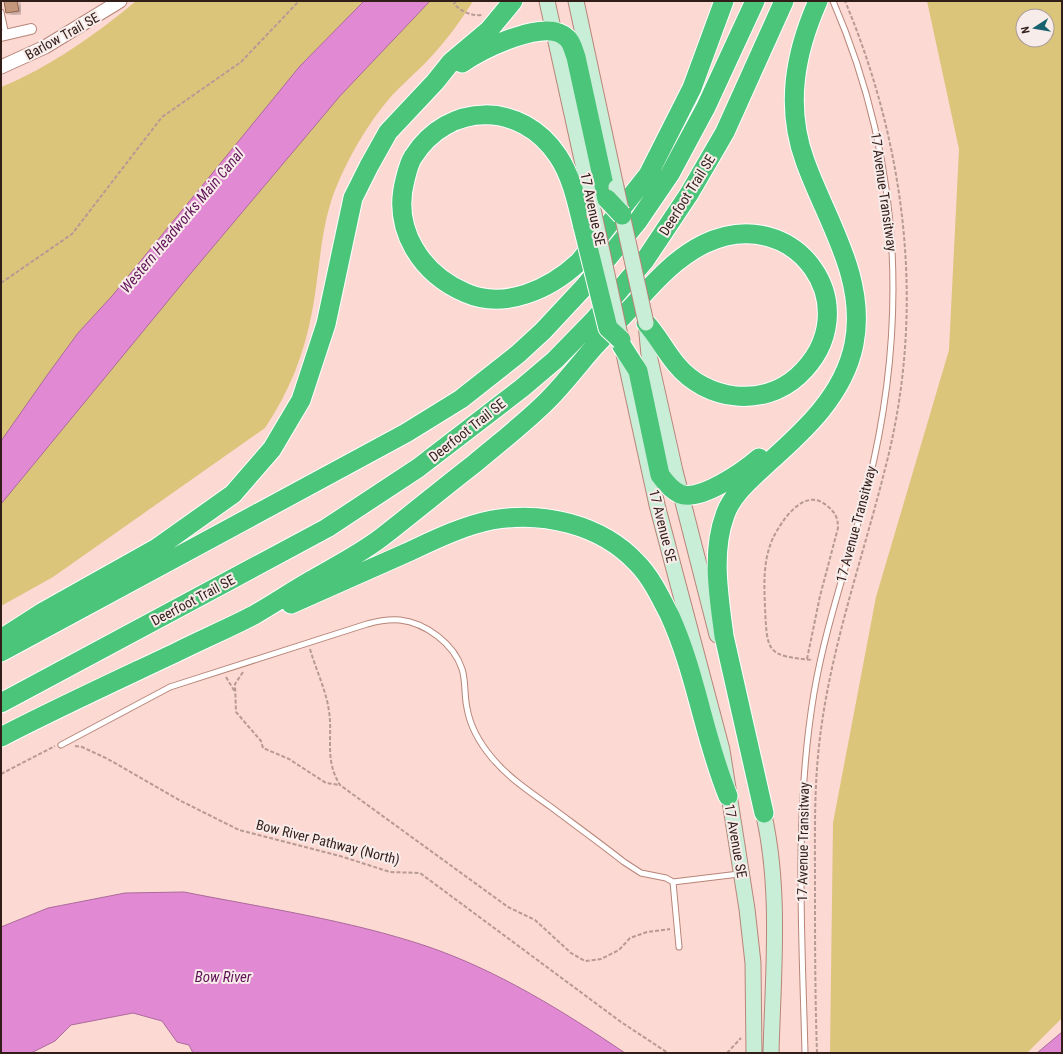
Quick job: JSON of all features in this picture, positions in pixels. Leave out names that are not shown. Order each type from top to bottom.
[{"type":"highway","points":[[1,639],[43,612],[158,548],[233,494],[272,449],[301,400],[326,324],[353,198],[388,132],[435,82],[451,62],[489,30],[513,1]]},
{"type":"highway","points":[[724,1],[692,88],[648,175],[578,262],[566,274],[547,286],[528,294],[490,299],[471,295],[453,288],[424,266],[408,238],[404,223],[402,205],[403,188],[412,158],[433,134],[462,117],[480,114],[498,115],[528,126],[541,135],[562,162],[589,220],[608,328],[622,343],[638,371],[660,475],[666,483],[681,494],[697,494],[730,479],[755,461],[828,401]]},
{"type":"highway","name":"Deerfoot Trail SE","points":[[1,652],[406,433],[461,399],[518,354],[543,331],[584,286],[638,221],[666,180],[706,108],[755,1]]},
{"type":"highway","name":"Deerfoot Trail SE","points":[[1,703],[327,528],[418,468],[522,388],[555,360],[594,320],[645,260],[689,194],[725,132],[784,1]]},
{"type":"highway","points":[[764,813],[724,636],[720,607],[718,545],[725,514],[732,501],[743,487],[805,430],[828,401],[846,372],[854,345],[856,329],[852,281],[838,236],[804,161],[796,126],[794,84],[798,57],[818,1]]},
{"type":"highway","points":[[435,82],[465,61],[510,40],[534,31],[555,31],[568,38],[576,58],[612,193],[622,215]]},
{"type":"highway","points":[[1,737],[252,616],[378,541],[520,427],[550,399],[597,344],[664,272],[690,252],[728,236],[761,235],[777,239],[798,251],[816,272],[826,299],[826,329],[814,358],[805,370],[793,381],[775,390],[759,396],[744,398],[712,391],[688,377],[677,365],[658,336],[646,323]]},
{"type":"highway","points":[[252,616],[276,611],[458,530],[492,520],[533,517],[574,524],[594,532],[614,544],[637,563],[652,584],[670,617],[687,666],[718,770],[728,796]]},
{"type":"main road","name":"17 Avenue SE","points":[[548,1],[555,31],[589,220]]},
{"type":"main road","name":"17 Avenue SE","points":[[576,1],[612,193]]},
{"type":"main road","name":"17 Avenue SE","points":[[622,215],[646,323],[649,355],[681,494],[764,813],[772,880],[774,930],[771,1053]]},
{"type":"main road","name":"17 Avenue SE","points":[[622,343],[657,504],[722,750],[728,796],[742,873],[753,963],[754,1053]]},
{"type":"street","name":"Barlow Trail SE","points":[[1,67],[45,47],[120,1]]},
{"type":"street","points":[[3,35],[31,29]]},
{"type":"lane","name":"17 Avenue Transitway","points":[[805,1053],[801,846],[802,791],[806,746],[820,660],[868,485],[880,430],[888,390],[894,308],[892,237],[886,182],[873,116],[848,40],[833,1]]},
{"type":"lane","points":[[1,12],[3,35]]},
{"type":"lane","points":[[61,745],[170,687],[308,642],[382,620],[401,620],[434,633],[455,655],[462,668],[467,709],[472,724],[482,743],[503,769],[513,779],[624,862],[641,873],[666,878],[673,882],[742,873]]},
{"type":"lane","points":[[673,882],[679,947]]},
{"type":"path","points":[[1,283],[72,234],[162,117],[240,62],[299,1]]},
{"type":"path","points":[[845,1],[855,24]]},
{"type":"path","points":[[455,2],[465,12],[474,16],[484,14]]},
{"type":"path","points":[[807,500],[816,500],[824,503],[834,511],[838,518],[838,528],[820,596],[808,659],[781,656],[773,651],[768,640],[766,627],[764,580],[769,549],[782,522],[790,511],[800,503],[807,500]]},
{"type":"path","points":[[308,642],[325,693],[329,712],[329,758],[335,776],[340,785],[508,908],[535,920],[571,953],[584,961],[601,959],[620,950],[630,938],[647,932],[677,928]]},
{"type":"path","points":[[248,661],[235,684],[236,712],[261,742],[263,748],[289,759],[326,783],[340,785]]},
{"type":"path","points":[[216,672],[229,679],[236,695]]},
{"type":"path","name":"Bow River Pathway (North)","points":[[1,774],[51,747],[61,745],[82,747],[106,758],[181,801],[239,830],[340,856],[390,872],[420,873],[621,1022],[668,1053]]},
{"type":"path","points":[[727,1053],[742,1038]]},
{"type":"shaded area","points":[[136,1],[473,1],[458,24],[441,45],[381,109],[365,131],[346,166],[335,190],[326,220],[315,297],[305,343],[288,387],[265,428],[53,577],[1,606],[1,87],[36,70],[72,49],[89,38]]},
{"type":"shaded area","points":[[927,1],[1062,1],[1062,1018],[1027,1053],[830,1053],[833,823],[876,597],[949,350],[959,149]]},
{"type":"water","name":"Western Headworks Main Canal","points":[[364,1],[430,1],[340,96],[186,279],[1,504],[1,441],[48,374],[78,333],[112,296],[300,66]]},
{"type":"water","name":"Bow River","points":[[184,892],[337,922],[426,946],[504,979],[554,1007],[625,1053],[193,1053],[189,1045],[177,1042],[162,1021],[133,1013],[71,1025],[55,1041],[31,1053],[1,1053],[1,927],[48,908],[125,893]]},
{"type":"water","points":[[1062,1032],[1062,1053],[1037,1053]]},
{"type":"building","points":[[4,1],[17,1],[19,11],[6,13]]}]
